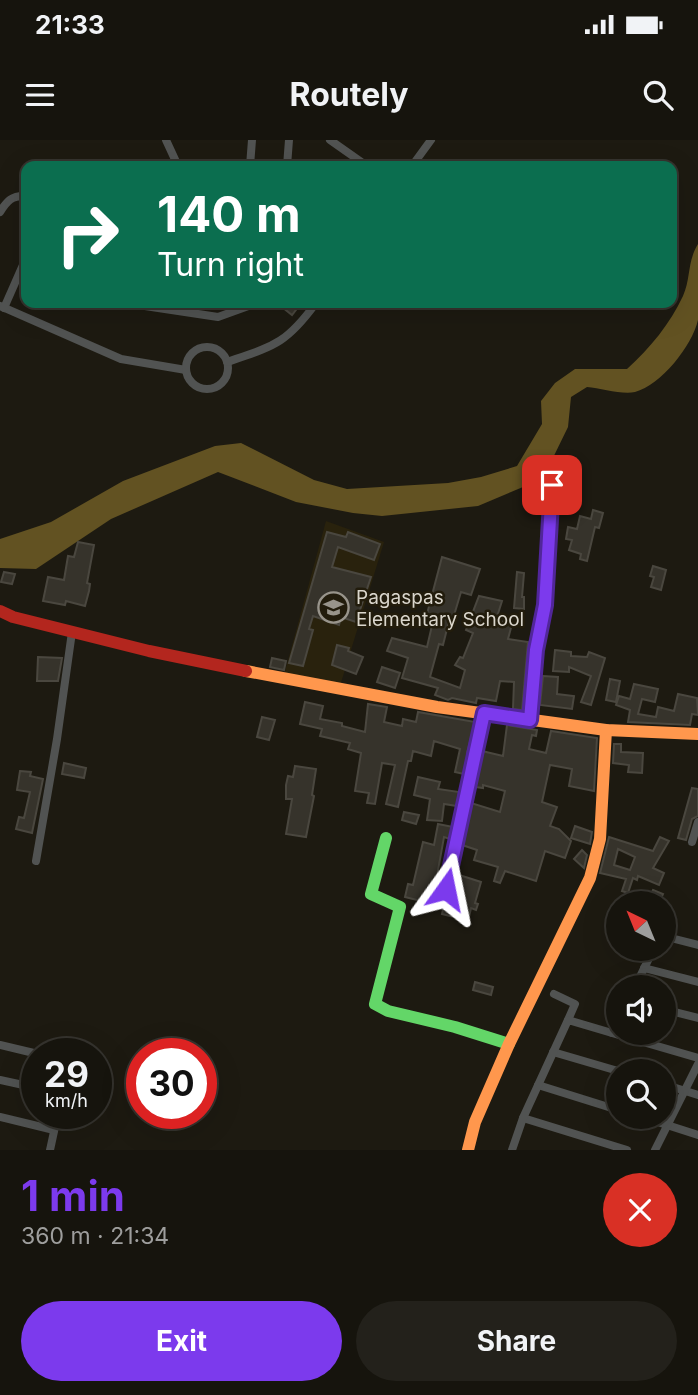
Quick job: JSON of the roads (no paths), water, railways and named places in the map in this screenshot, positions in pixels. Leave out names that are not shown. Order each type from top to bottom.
[{"type":"street","points":[[166,140],[176,161]]},
{"type":"street","points":[[250,161],[252,140]]},
{"type":"street","points":[[287,161],[289,140]]},
{"type":"street","points":[[330,140],[356,161]]},
{"type":"street","points":[[416,161],[431,140]]},
{"type":"street","points":[[0,212],[8,201],[21,195]]},
{"type":"street","points":[[21,268],[2,307],[121,359],[186,370]]},
{"type":"street","points":[[158,308],[218,317],[234,308]]},
{"type":"street","points":[[228,362],[276,345],[298,327],[312,308]]},
{"type":"street","points":[[209,347],[217,350],[228,362],[226,378],[214,388],[199,388],[186,370],[192,353],[209,347]]},
{"type":"street","points":[[530,720],[536,650],[545,605],[552,485]]},
{"type":"street","points":[[0,611],[13,617],[149,651],[309,684],[606,730],[698,734]]},
{"type":"street","points":[[36,861],[72,632]]},
{"type":"street","points":[[446,889],[484,713]]},
{"type":"street","points":[[468,1150],[475,1122],[509,1044],[590,878],[600,839],[606,730]]},
{"type":"street","points":[[692,842],[698,822]]},
{"type":"street","points":[[386,838],[371,894],[400,907],[375,1004],[388,1011],[455,1027],[509,1044]]},
{"type":"street","points":[[676,940],[698,946]]},
{"type":"street","points":[[641,975],[648,961]]},
{"type":"street","points":[[644,968],[698,982]]},
{"type":"street","points":[[512,1150],[523,1118],[575,1004],[554,994]]},
{"type":"street","points":[[676,1012],[698,1018]]},
{"type":"street","points":[[568,1020],[606,1031]]},
{"type":"street","points":[[0,1045],[21,1050]]},
{"type":"street","points":[[653,1045],[698,1058]]},
{"type":"street","points":[[553,1052],[606,1067]]},
{"type":"street","points":[[676,1108],[698,1064]]},
{"type":"street","points":[[0,1080],[21,1085]]},
{"type":"street","points":[[538,1085],[606,1106]]},
{"type":"street","points":[[676,1088],[698,1095]]},
{"type":"street","points":[[0,1116],[54,1130],[50,1150]]},
{"type":"street","points":[[523,1118],[627,1150]]},
{"type":"street","points":[[676,1128],[698,1135]]},
{"type":"street","points":[[655,1150],[665,1129]]},
{"type":"place","name":"Pagaspas Elementary School","points":[[333,608]]}]
